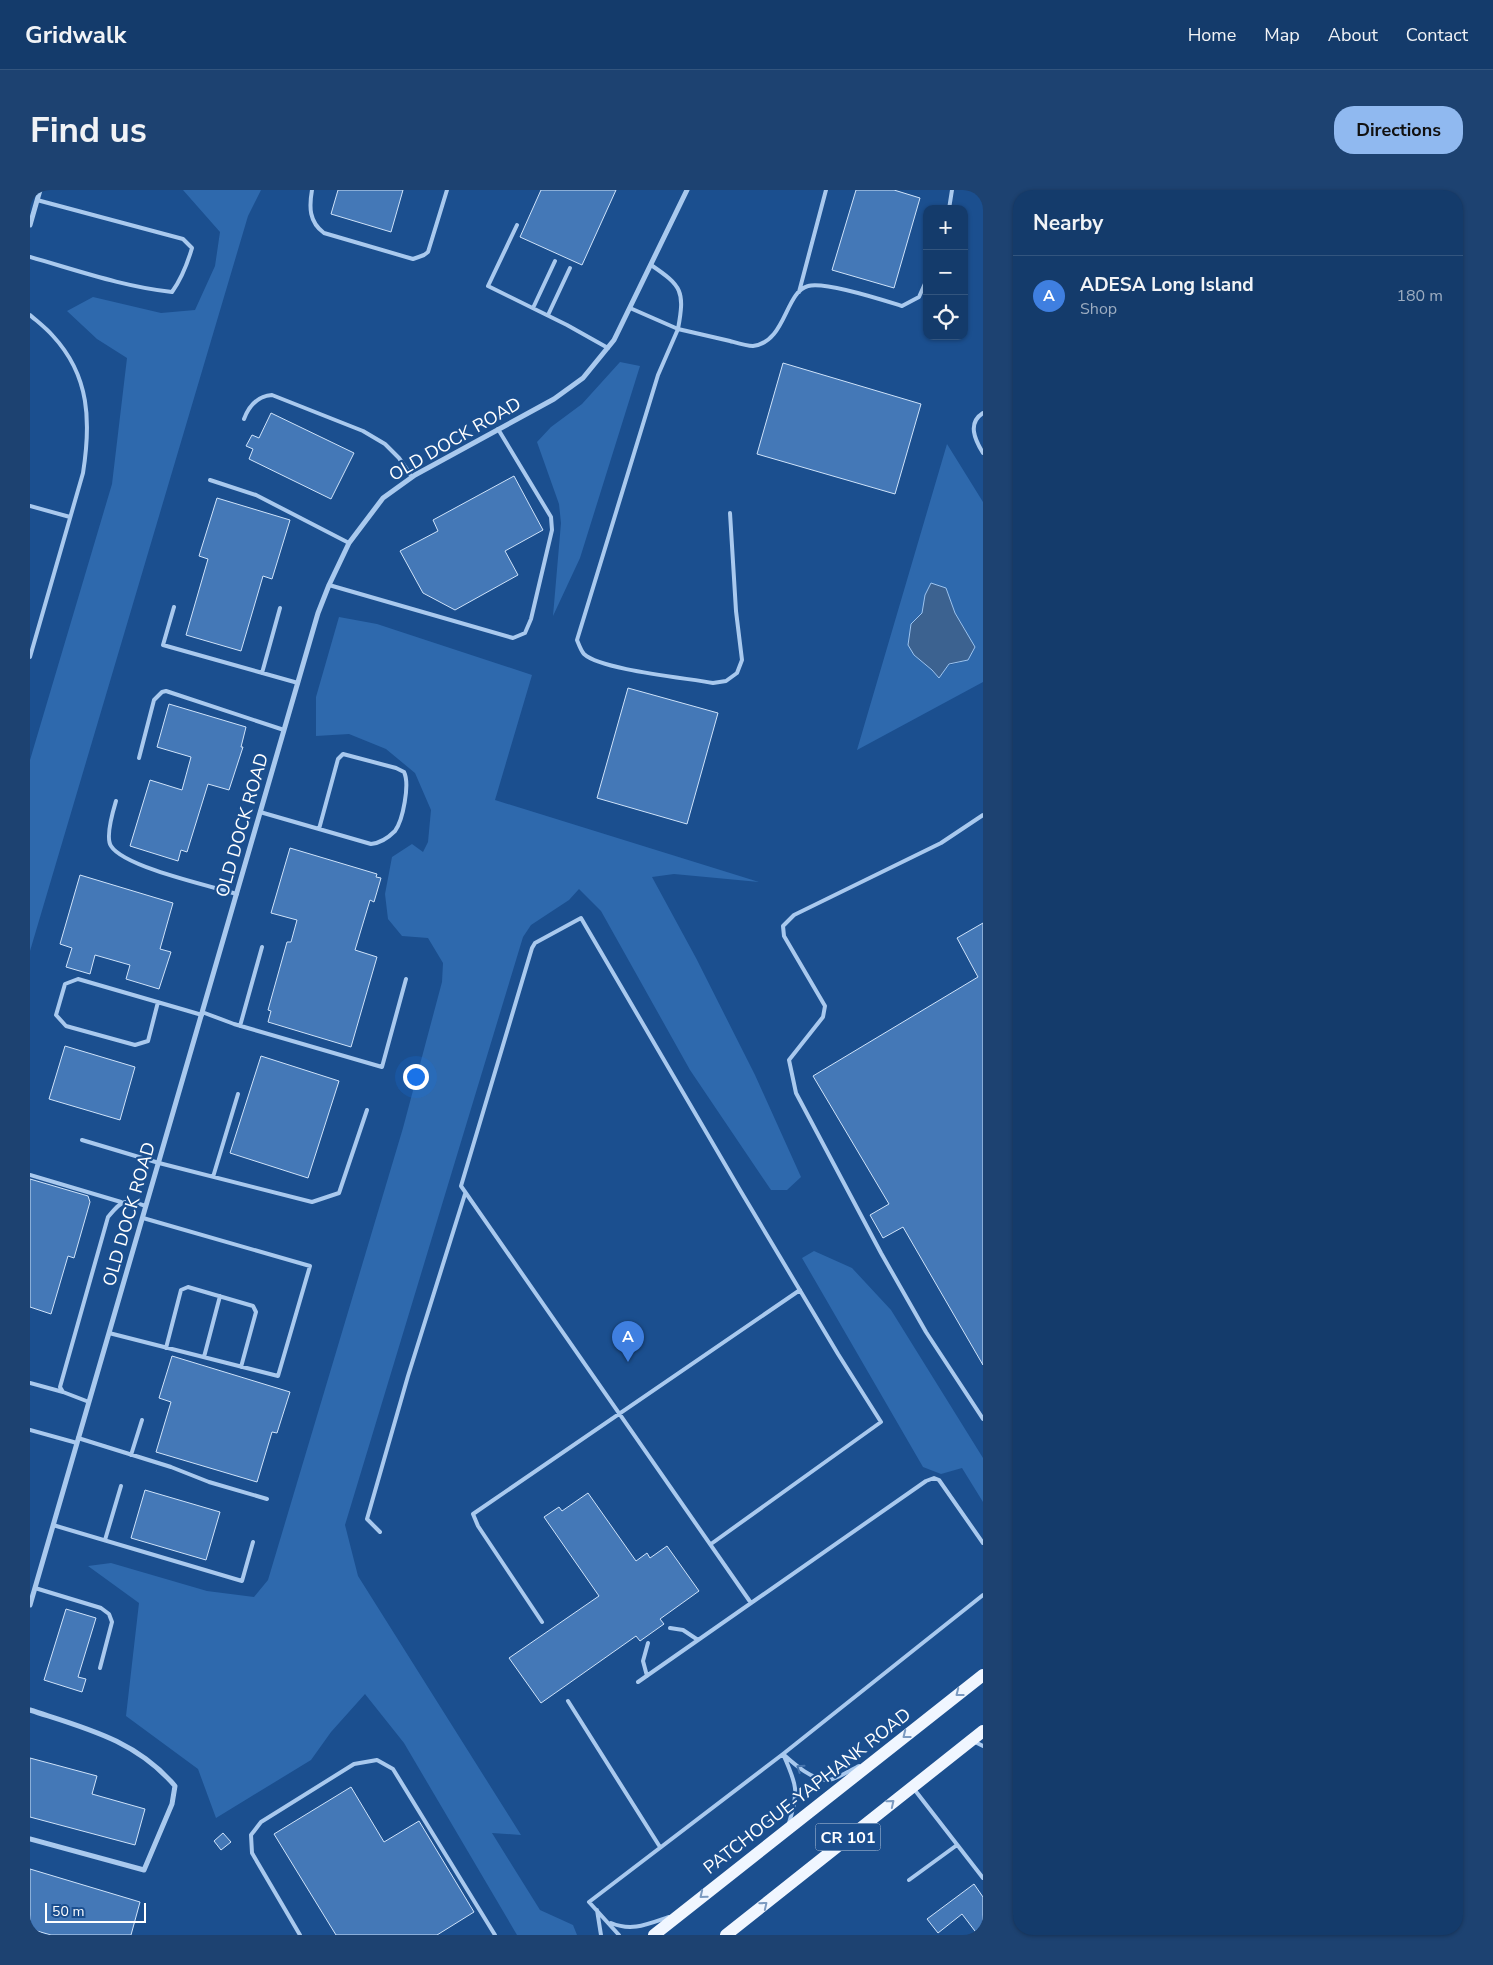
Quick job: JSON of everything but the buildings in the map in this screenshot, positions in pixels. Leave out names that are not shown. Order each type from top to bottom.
[{"type":"main road","name":"PATCHOGUE-YAPHANK ROAD","points":[[654,1935],[983,1675]]},
{"type":"main road","name":"CR 101","points":[[726,1935],[983,1731]]},
{"type":"street","points":[[30,225],[40,190]]},
{"type":"street","name":"OLD DOCK ROAD","points":[[30,1605],[318,613],[329,585],[349,543],[383,498],[412,477],[554,398],[583,378],[614,340],[687,190]]},
{"type":"street","points":[[30,1710],[101,1733],[136,1752],[164,1773],[175,1786],[172,1804],[144,1870],[30,1839]]},
{"type":"lane","points":[[312,190],[310,205],[312,219],[318,229],[324,233],[413,259],[424,256],[428,252],[447,190]]},
{"type":"lane","points":[[630,308],[678,328],[751,346],[758,344],[778,329],[799,292],[826,190]]},
{"type":"lane","points":[[950,205],[952,190]]},
{"type":"lane","points":[[30,257],[122,282],[172,292],[188,264],[192,248],[183,239],[37,200]]},
{"type":"lane","points":[[517,226],[488,286],[548,315],[608,348]]},
{"type":"lane","points":[[533,308],[556,261]]},
{"type":"lane","points":[[651,265],[675,282],[679,290],[681,297],[678,328],[658,375],[577,640],[584,654],[596,661],[628,670],[713,683],[726,681],[737,674],[742,660],[736,611],[730,513]]},
{"type":"lane","points":[[548,315],[570,268]]},
{"type":"lane","points":[[799,292],[808,286],[842,289],[902,306],[919,297],[923,288]]},
{"type":"lane","points":[[30,315],[54,336],[72,362],[85,392],[87,446],[83,473],[30,657]]},
{"type":"lane","points":[[244,420],[247,411],[256,401],[272,395],[363,431],[385,444],[400,458],[412,477]]},
{"type":"lane","points":[[983,413],[979,415],[974,426],[976,442],[983,453]]},
{"type":"lane","points":[[329,585],[513,638],[525,633],[531,619],[552,530],[551,518],[498,429]]},
{"type":"lane","points":[[210,480],[256,495],[349,543]]},
{"type":"lane","points":[[30,506],[70,517]]},
{"type":"lane","points":[[174,606],[163,645],[298,683]]},
{"type":"lane","points":[[262,673],[280,608]]},
{"type":"lane","points":[[139,758],[154,700],[162,692],[174,694],[284,730]]},
{"type":"lane","points":[[260,812],[371,844],[380,843],[396,829],[400,819],[407,784],[404,772],[396,768],[343,754],[338,759],[319,829]]},
{"type":"lane","points":[[116,801],[108,838],[111,846],[119,854],[129,861],[237,894]]},
{"type":"lane","points":[[983,815],[941,843],[794,915],[783,926],[784,936],[825,1006],[823,1017],[789,1060],[796,1093],[881,1253],[926,1332],[983,1419]]},
{"type":"lane","points":[[711,1544],[882,1422],[800,1290],[580,918],[535,943],[532,948],[461,1186],[621,1413],[751,1603]]},
{"type":"lane","points":[[240,1026],[262,947]]},
{"type":"lane","points":[[158,1002],[148,1041],[135,1045],[66,1026],[56,1015],[65,984],[78,979],[202,1013],[240,1026],[382,1067],[406,979]]},
{"type":"lane","points":[[213,1177],[238,1094]]},
{"type":"lane","points":[[82,1140],[159,1163],[312,1202],[339,1194],[367,1110]]},
{"type":"lane","points":[[30,1175],[121,1202],[128,1200],[146,1206]]},
{"type":"lane","points":[[380,1532],[367,1519],[408,1376],[465,1193]]},
{"type":"lane","points":[[63,1392],[60,1387],[108,1217],[121,1202]]},
{"type":"lane","points":[[109,1333],[278,1376],[310,1266],[142,1218]]},
{"type":"lane","points":[[166,1348],[181,1290],[188,1287],[253,1306],[256,1312],[241,1367]]},
{"type":"lane","points":[[542,1622],[478,1526],[473,1514],[800,1290]]},
{"type":"lane","points":[[204,1357],[220,1296]]},
{"type":"lane","points":[[30,1383],[63,1392],[89,1402]]},
{"type":"lane","points":[[131,1454],[142,1420]]},
{"type":"lane","points":[[30,1430],[131,1454],[209,1482],[267,1499]]},
{"type":"lane","points":[[638,1682],[926,1481],[934,1478],[939,1480],[983,1543]]},
{"type":"lane","points":[[105,1540],[121,1486]]},
{"type":"lane","points":[[53,1525],[242,1582],[253,1542]]},
{"type":"lane","points":[[35,1588],[101,1608],[109,1614],[112,1622],[100,1668]]},
{"type":"lane","points":[[619,1935],[589,1902],[783,1754],[983,1595]]},
{"type":"lane","points":[[670,1628],[683,1630],[698,1640]]},
{"type":"lane","points":[[647,1676],[643,1661],[648,1643]]},
{"type":"lane","points":[[568,1701],[660,1847]]},
{"type":"lane","points":[[971,1740],[983,1746]]},
{"type":"lane","points":[[783,1754],[811,1776],[829,1780],[877,1758]]},
{"type":"lane","points":[[783,1754],[794,1778],[796,1792],[787,1828]]},
{"type":"lane","points":[[300,1935],[252,1853],[251,1835],[261,1822],[354,1764],[377,1760],[393,1769],[495,1935]]},
{"type":"lane","points":[[912,1787],[983,1878]]},
{"type":"lane","points":[[909,1880],[957,1845]]},
{"type":"lane","points":[[597,1910],[601,1935]]},
{"type":"lane","points":[[609,1922],[628,1928],[638,1928],[682,1913]]},
{"type":"shaded area","points":[[183,190],[261,190],[248,216],[30,951],[30,760],[112,484],[127,358],[97,339],[67,311],[93,297],[161,313],[195,310],[215,266],[220,232]]},
{"type":"shaded area","points":[[620,362],[640,366],[580,558],[553,616],[561,523],[559,504],[537,442],[551,427],[582,404]]},
{"type":"shaded area","points":[[947,444],[983,502],[983,682],[857,750]],"holes":[[[946,588],[955,613],[966,631],[968,660],[932,670],[914,655],[910,634],[911,624],[922,613],[925,595]]]},
{"type":"shaded area","points":[[931,583],[946,588],[955,613],[975,647],[968,660],[949,664],[939,678],[914,655],[908,645],[911,624],[922,613],[925,595]]},
{"type":"shaded area","points":[[339,617],[377,624],[532,675],[495,800],[759,882],[674,874],[652,877],[696,958],[755,1075],[801,1177],[787,1190],[771,1190],[690,1070],[601,911],[579,889],[569,900],[531,925],[523,937],[345,1525],[358,1576],[521,1835],[492,1833],[540,1910],[573,1925],[577,1935],[517,1935],[404,1743],[365,1694],[331,1732],[311,1760],[216,1818],[198,1769],[126,1716],[139,1603],[88,1566],[111,1563],[207,1591],[254,1597],[268,1580],[403,1128],[442,982],[443,963],[428,938],[402,936],[388,919],[385,894],[392,857],[412,844],[423,852],[428,842],[431,810],[415,773],[386,749],[349,734],[316,736],[316,697]]},
{"type":"shaded area","points":[[814,1251],[852,1268],[891,1310],[983,1458],[983,1502],[962,1468],[941,1474],[923,1467],[802,1258]]},
{"type":"place","name":"ADESA Long Island","points":[[628,1362]]}]
